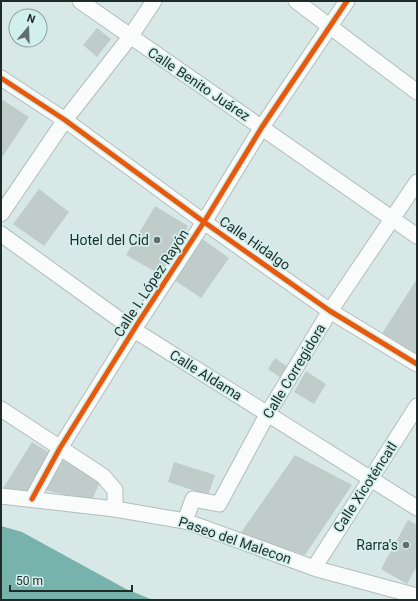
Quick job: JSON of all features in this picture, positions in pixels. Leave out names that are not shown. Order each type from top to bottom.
[{"type":"street","name":"Calle Benito Juárez","points":[[80,1],[417,236]]},
{"type":"street","points":[[1,214],[65,120],[130,37],[154,1]]},
{"type":"street","points":[[296,1],[417,92]]},
{"type":"street","name":"Calle I. López Rayón","points":[[32,499],[60,448],[204,222],[262,127],[347,1]]},
{"type":"street","name":"Calle Hidalgo","points":[[1,78],[65,120],[204,222],[330,311],[417,364]]},
{"type":"street","name":"Calle Corregidora","points":[[185,521],[193,499],[220,504],[268,413],[330,311],[417,182]]},
{"type":"street","name":"Calle Aldama","points":[[1,234],[134,330],[417,508]]},
{"type":"street","name":"Calle Xicoténcatl","points":[[314,568],[417,406]]},
{"type":"street","points":[[1,409],[103,476],[116,490],[115,509]]},
{"type":"street","name":"Paseo del Malecon","points":[[1,496],[115,509],[185,521],[314,568],[417,596]]},
{"type":"water","points":[[1,526],[22,532],[126,589],[153,600],[1,600]]},
{"type":"building","points":[[97,28],[111,39],[97,57],[83,45]]},
{"type":"building","points":[[1,99],[29,117],[1,159]]},
{"type":"building","points":[[39,189],[69,212],[44,246],[13,224]]},
{"type":"building","name":"Hotel del Cid","points":[[155,206],[188,226],[159,274],[126,255]]},
{"type":"building","points":[[201,238],[229,258],[201,298],[173,279]]},
{"type":"building","points":[[417,279],[417,358],[381,335]]},
{"type":"building","points":[[275,358],[288,367],[281,378],[268,369]]},
{"type":"building","points":[[306,371],[326,384],[314,404],[294,392]]},
{"type":"building","points":[[32,442],[53,455],[30,492],[2,490]]},
{"type":"building","points":[[295,455],[352,485],[305,555],[240,534]]},
{"type":"building","points":[[63,460],[100,482],[91,502],[46,490]]},
{"type":"building","points":[[174,462],[215,475],[208,495],[168,482]]},
{"type":"building","name":"Rarra's","points":[[408,520],[417,525],[417,566],[407,584],[381,569]]},
{"type":"cycle path","points":[[32,499],[60,448],[138,323],[204,222],[262,127],[347,1]]},
{"type":"cycle path","points":[[1,78],[65,120],[204,222],[330,311],[417,364]]},
{"type":"place","name":"Hotel del Cid","points":[[157,240]]},
{"type":"place","name":"Rarra's","points":[[406,545]]}]
